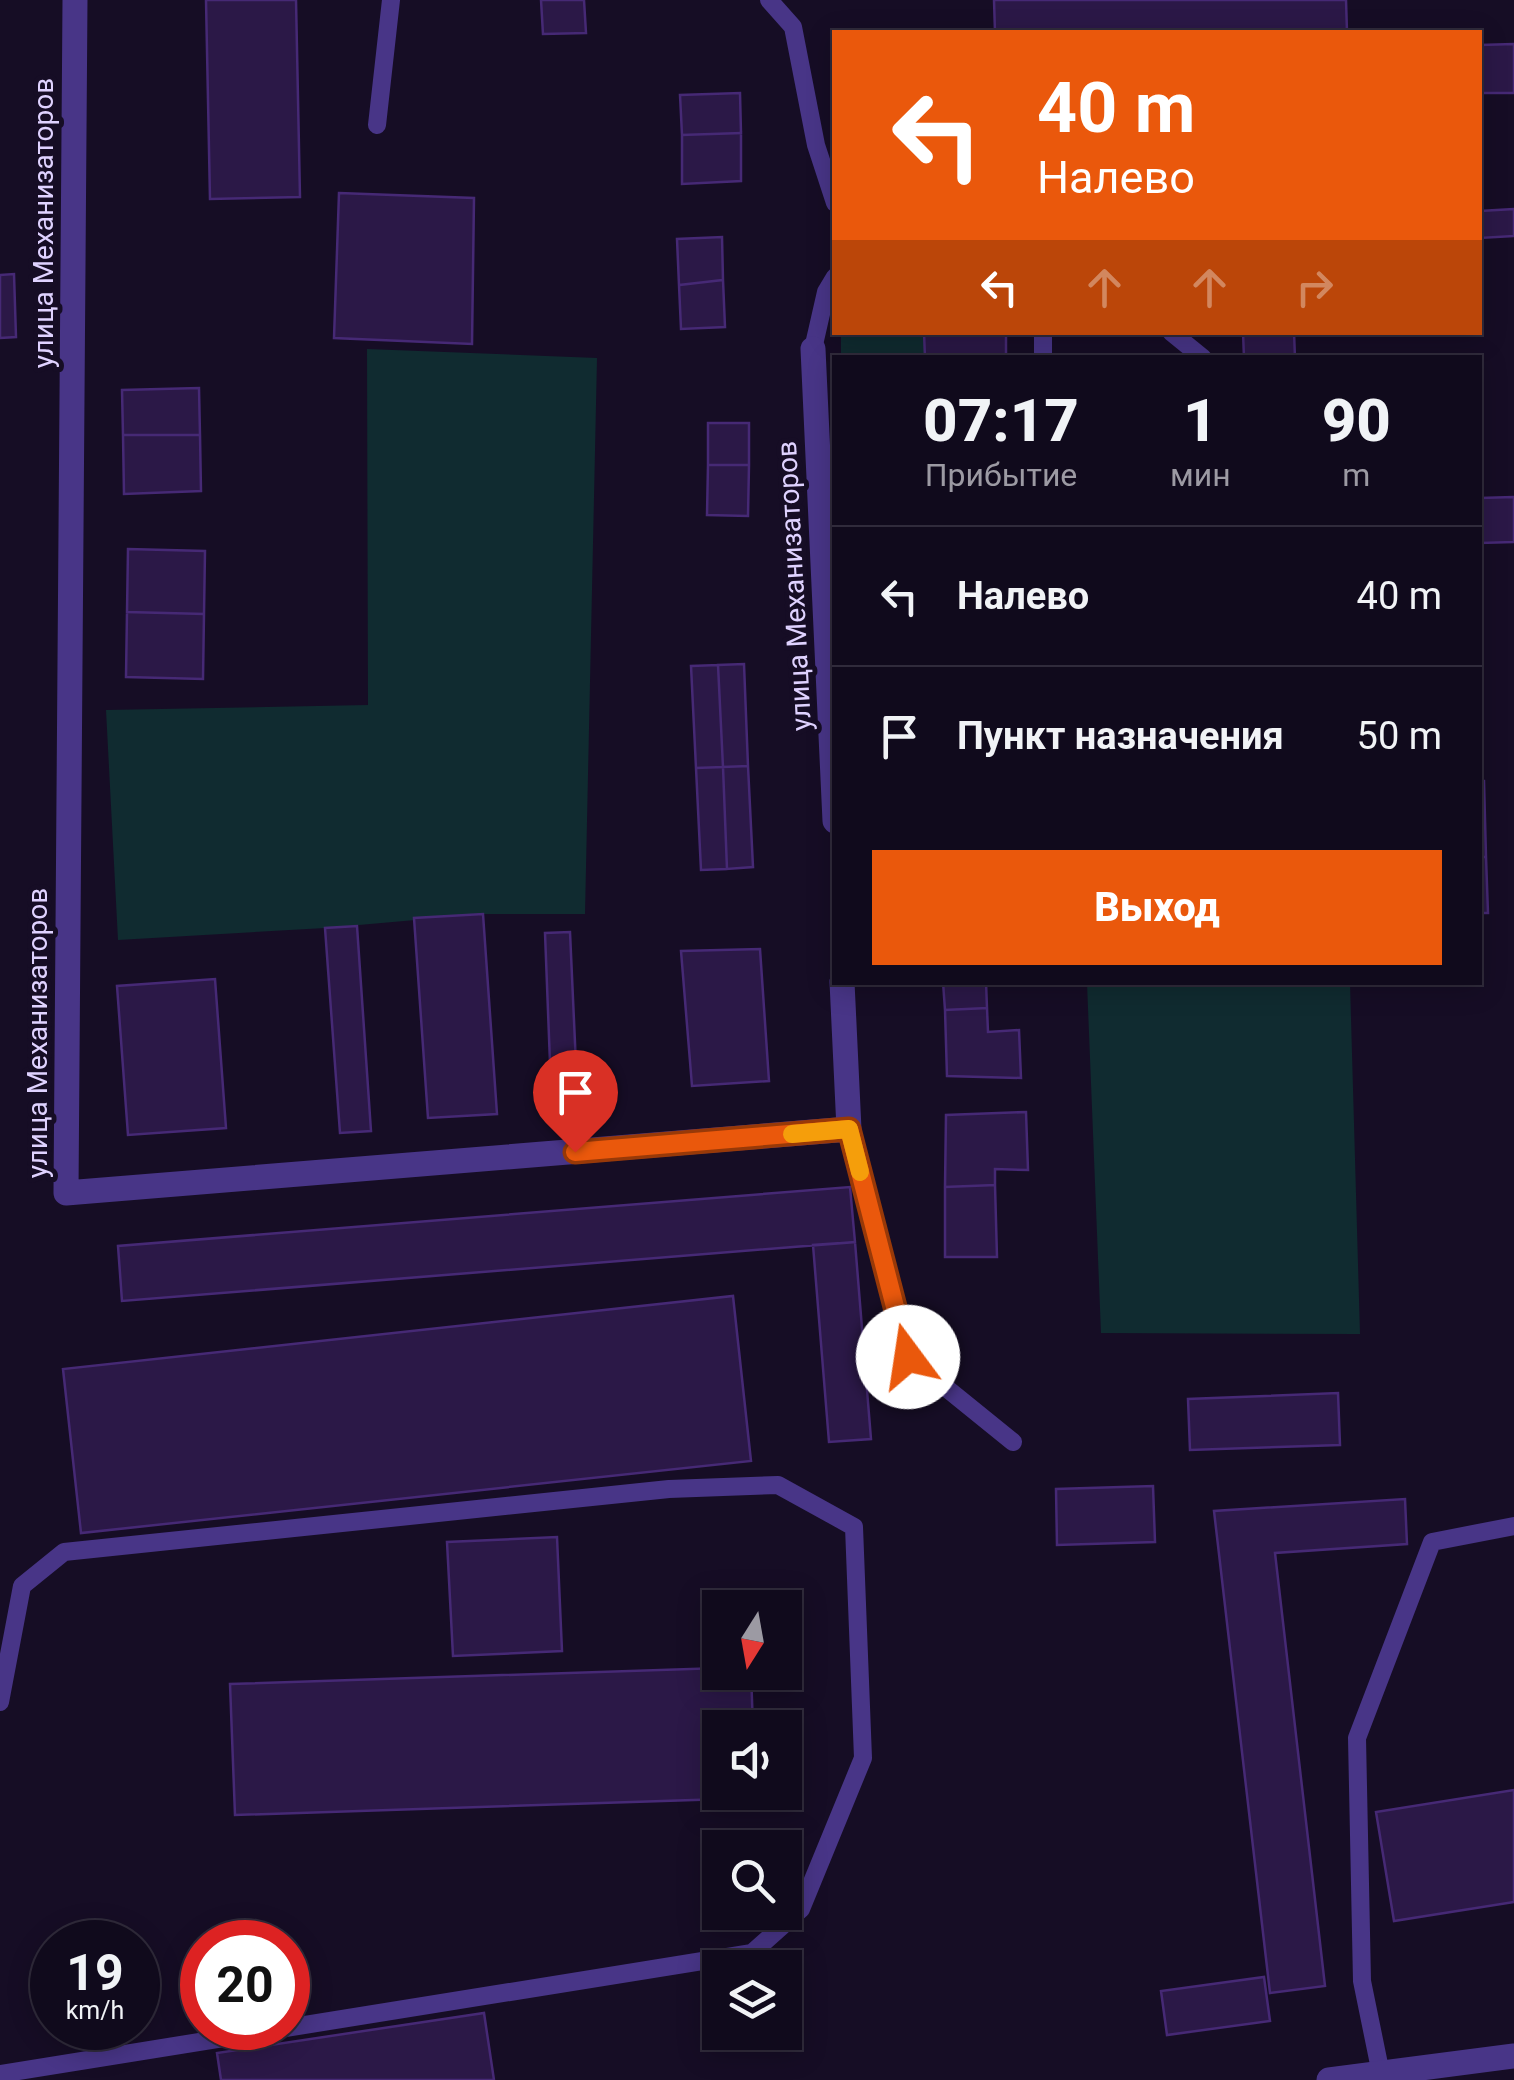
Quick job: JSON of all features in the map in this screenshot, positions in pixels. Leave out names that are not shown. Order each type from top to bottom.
[{"type":"street","name":"улица Механизаторов","points":[[75,0],[66,1194],[849,1129]]},
{"type":"street","name":"улица Механизаторов","points":[[814,349],[832,754]]},
{"type":"street","points":[[842,985],[849,1129]]},
{"type":"street","points":[[1329,2080],[1514,2056]]},
{"type":"lane","points":[[377,124],[391,0]]},
{"type":"lane","points":[[769,0],[794,27],[816,145],[832,194]]},
{"type":"lane","points":[[814,349],[826,292],[832,282]]},
{"type":"lane","points":[[1175,335],[1199,355]]},
{"type":"lane","points":[[849,1129],[908,1357],[1013,1442]]},
{"type":"lane","points":[[0,1702],[22,1586],[64,1552],[669,1489],[778,1485],[854,1528],[862,1758],[802,1910],[752,1953],[0,2074]]},
{"type":"lane","points":[[1380,2074],[1362,1980],[1356,1738],[1432,1542],[1514,1526]]},
{"type":"green space","points":[[841,335],[924,335],[925,355],[841,355]]},
{"type":"green space","points":[[367,349],[597,358],[585,914],[483,914],[118,940],[106,710],[368,705]]},
{"type":"green space","points":[[1087,985],[1350,985],[1360,1334],[1101,1333]]},
{"type":"building","points":[[206,0],[296,0],[300,197],[210,199]]},
{"type":"building","points":[[541,0],[584,0],[586,33],[543,34]]},
{"type":"building","points":[[994,0],[1346,0],[1347,30],[995,30]]},
{"type":"building","points":[[1514,44],[1514,93],[1482,93],[1482,45]]},
{"type":"building","points":[[740,93],[741,133],[682,135],[680,95]]},
{"type":"building","points":[[741,133],[741,181],[682,184],[682,135]]},
{"type":"building","points":[[339,193],[474,198],[472,344],[334,338]]},
{"type":"building","points":[[1514,209],[1514,236],[1482,238],[1482,211]]},
{"type":"building","points":[[722,237],[723,280],[679,285],[677,239]]},
{"type":"building","points":[[14,274],[16,337],[0,338],[0,275]]},
{"type":"building","points":[[723,280],[725,327],[681,329],[679,285]]},
{"type":"building","points":[[924,335],[1006,335],[1006,355],[925,355]]},
{"type":"building","points":[[1243,335],[1294,335],[1295,355],[1244,355]]},
{"type":"building","points":[[199,388],[200,435],[123,435],[122,390]]},
{"type":"building","points":[[708,423],[749,423],[749,465],[708,465]]},
{"type":"building","points":[[123,435],[200,435],[201,491],[124,494]]},
{"type":"building","points":[[708,465],[749,465],[748,516],[707,515]]},
{"type":"building","points":[[1514,497],[1514,542],[1482,543],[1482,498]]},
{"type":"building","points":[[128,549],[205,551],[204,614],[127,612]]},
{"type":"building","points":[[127,612],[204,614],[203,679],[126,677]]},
{"type":"building","points":[[744,664],[748,766],[723,767],[718,665]]},
{"type":"building","points":[[718,665],[723,767],[696,768],[691,666]]},
{"type":"building","points":[[748,766],[753,867],[727,869],[723,767]]},
{"type":"building","points":[[723,767],[727,869],[701,870],[696,768]]},
{"type":"building","points":[[1482,781],[1484,781],[1486,857],[1482,857]]},
{"type":"building","points":[[1482,857],[1486,857],[1488,913],[1482,913]]},
{"type":"building","points":[[483,914],[497,1114],[428,1118],[414,918]]},
{"type":"building","points":[[357,926],[371,1131],[340,1133],[325,928]]},
{"type":"building","points":[[570,932],[577,1087],[551,1089],[545,933]]},
{"type":"building","points":[[760,949],[769,1081],[692,1086],[681,951]]},
{"type":"building","points":[[215,979],[226,1128],[128,1135],[117,986]]},
{"type":"building","points":[[943,985],[986,985],[987,1008],[945,1010]]},
{"type":"building","points":[[987,1008],[988,1032],[1019,1030],[1021,1078],[947,1076],[945,1010]]},
{"type":"building","points":[[1026,1112],[1028,1170],[995,1169],[995,1185],[945,1187],[946,1115]]},
{"type":"building","points":[[995,1185],[997,1257],[945,1257],[945,1187]]},
{"type":"building","points":[[850,1187],[855,1242],[122,1301],[118,1246]]},
{"type":"building","points":[[855,1242],[871,1439],[829,1442],[813,1245]]},
{"type":"building","points":[[733,1296],[751,1461],[81,1533],[63,1369]]},
{"type":"building","points":[[1338,1393],[1340,1445],[1190,1450],[1188,1399]]},
{"type":"building","points":[[1153,1486],[1155,1542],[1057,1545],[1056,1489]]},
{"type":"building","points":[[1405,1499],[1407,1544],[1275,1553],[1325,1986],[1270,1993],[1214,1511]]},
{"type":"building","points":[[557,1537],[562,1651],[453,1656],[447,1542]]},
{"type":"building","points":[[702,1669],[702,1690],[752,1690],[752,1710],[702,1710],[702,1800],[235,1815],[230,1684]]},
{"type":"building","points":[[1514,1790],[1514,1902],[1394,1921],[1376,1812]]},
{"type":"building","points":[[1264,1977],[1270,2021],[1167,2035],[1161,1991]]},
{"type":"building","points":[[484,2013],[494,2080],[221,2080],[217,2053],[310,2050],[310,2039]]},
{"type":"slow traffic","points":[[792,1134],[849,1129],[860,1172]]},
{"type":"route","points":[[575,1152],[849,1129],[908,1357]]}]
